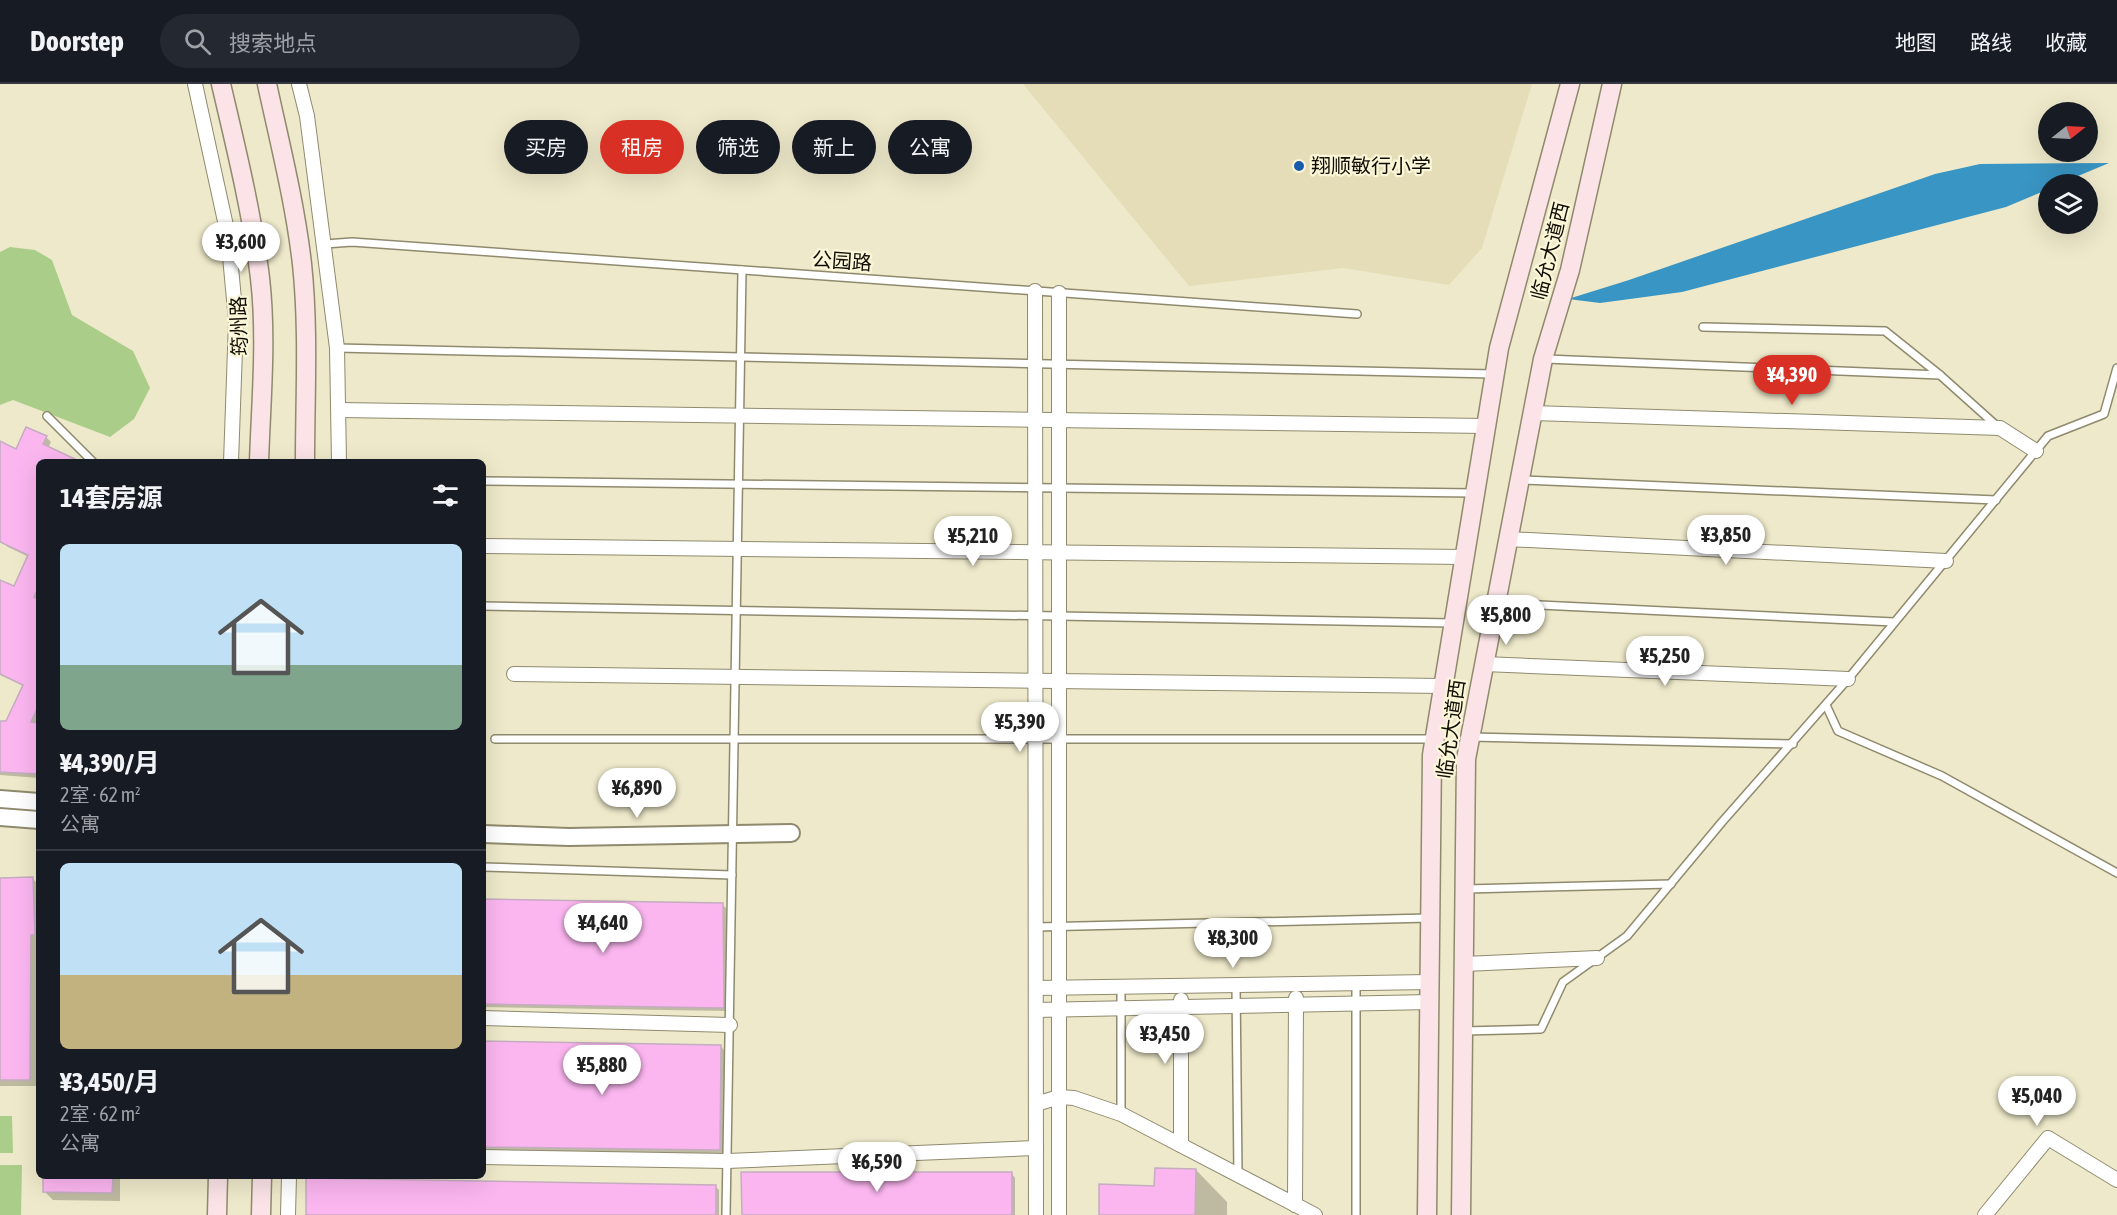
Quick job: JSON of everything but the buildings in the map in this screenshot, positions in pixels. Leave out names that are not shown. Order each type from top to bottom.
[{"type":"main road","name":"筠州路","points":[[221,84],[249,212],[260,279],[263,346],[259,459]]},
{"type":"main road","points":[[267,84],[291,192],[302,266],[306,340],[305,459]]},
{"type":"main road","name":"临允大道西","points":[[1427,1215],[1432,754],[1494,374],[1503,331],[1570,84]]},
{"type":"main road","name":"临允大道西","points":[[1461,1215],[1466,759],[1543,359],[1570,270],[1612,84]]},
{"type":"main road","points":[[217,1215],[218,1179]]},
{"type":"main road","points":[[261,1215],[262,1179]]},
{"type":"street","points":[[195,84],[228,235],[236,321],[231,459]]},
{"type":"street","points":[[299,84],[307,116],[338,348],[339,459]]},
{"type":"street","points":[[1035,291],[1036,1215]]},
{"type":"street","points":[[1059,293],[1059,1215]]},
{"type":"street","points":[[339,410],[1486,426]]},
{"type":"street","points":[[1533,414],[2000,428],[2036,451]]},
{"type":"street","points":[[1508,539],[1946,561]]},
{"type":"street","points":[[486,546],[1464,557]]},
{"type":"street","points":[[1484,664],[1848,679]]},
{"type":"street","points":[[514,674],[1443,686]]},
{"type":"street","points":[[0,799],[36,802]]},
{"type":"street","points":[[0,817],[36,820]]},
{"type":"street","points":[[486,834],[569,837],[791,833]]},
{"type":"street","points":[[1464,964],[1597,958]]},
{"type":"street","points":[[1036,988],[1430,982]]},
{"type":"street","points":[[1295,1205],[1296,984]]},
{"type":"street","points":[[1181,986],[1181,1145]]},
{"type":"street","points":[[1036,1010],[1430,1002]]},
{"type":"street","points":[[486,1018],[730,1025]]},
{"type":"street","points":[[1036,1104],[1059,1097],[1074,1098],[1121,1114],[1315,1215]]},
{"type":"street","points":[[1985,1215],[2048,1138],[2117,1180]]},
{"type":"street","points":[[486,1157],[728,1161],[1036,1148]]},
{"type":"street","points":[[288,1215],[289,1179]]},
{"type":"lane","name":"公园路","points":[[325,244],[352,243],[1357,314]]},
{"type":"lane","points":[[726,1215],[742,270]]},
{"type":"lane","points":[[1703,327],[1885,331],[1940,375],[2000,428]]},
{"type":"lane","points":[[338,348],[1494,374]]},
{"type":"lane","points":[[1543,359],[1940,375]]},
{"type":"lane","points":[[1463,1031],[1541,1029],[1563,982],[1627,936],[1848,679],[2048,436],[2104,414],[2117,368]]},
{"type":"lane","points":[[47,416],[90,459]]},
{"type":"lane","points":[[1520,480],[1996,500]]},
{"type":"lane","points":[[486,481],[1475,493]]},
{"type":"lane","points":[[1496,603],[1894,622]]},
{"type":"lane","points":[[486,606],[1454,622]]},
{"type":"lane","points":[[1826,705],[1838,731],[1942,776],[2117,873]]},
{"type":"lane","points":[[1470,737],[1792,744]]},
{"type":"lane","points":[[495,740],[1434,739]]},
{"type":"lane","points":[[486,867],[732,875]]},
{"type":"lane","points":[[1465,889],[1671,884]]},
{"type":"lane","points":[[1036,927],[1431,918]]},
{"type":"lane","points":[[1356,983],[1356,1215]]},
{"type":"lane","points":[[1236,985],[1238,1175]]},
{"type":"lane","points":[[1121,987],[1121,1114]]},
{"type":"shaded area","name":"翔顺敏行小学","points":[[1023,84],[1532,84],[1482,248],[1449,285],[1343,268],[1189,286]]},
{"type":"green space","points":[[10,247],[35,250],[52,260],[72,315],[133,351],[150,388],[134,419],[110,437],[13,400],[0,405],[0,252]]},
{"type":"green space","points":[[0,1116],[12,1116],[13,1153],[0,1153]]},
{"type":"green space","points":[[0,1165],[22,1165],[21,1215],[0,1215]]},
{"type":"water","points":[[2109,163],[2083,174],[2038,174],[2038,194],[2006,207],[1682,292],[1600,303],[1568,299],[1935,174],[1980,164]]},
{"type":"place","name":"翔顺敏行小学","points":[[1299,166]]}]
